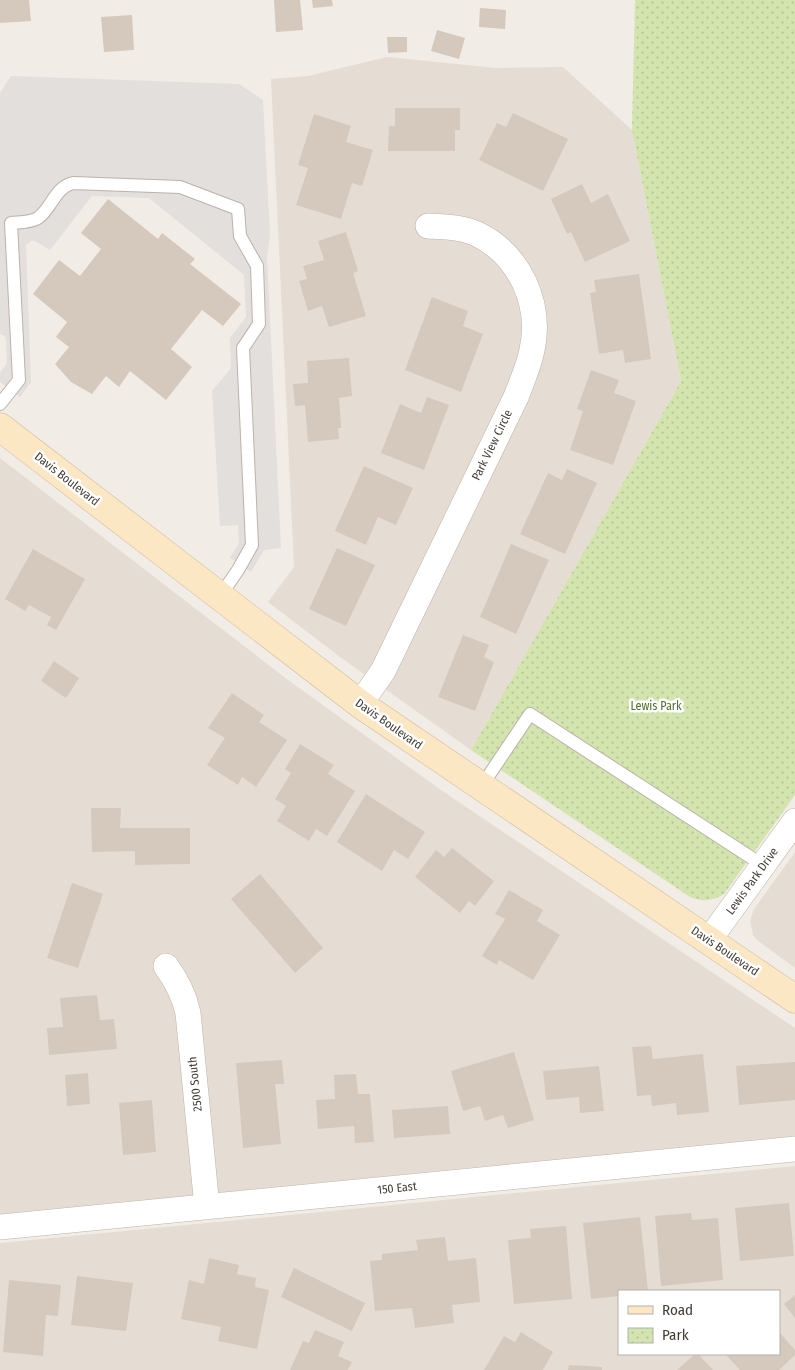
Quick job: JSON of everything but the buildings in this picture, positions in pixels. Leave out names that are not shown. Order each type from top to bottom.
[{"type":"street","name":"Park View Circle","points":[[360,704],[383,672],[516,397],[528,368],[533,348],[535,328],[533,307],[527,287],[518,269],[506,255],[477,234],[460,228],[428,226]]},
{"type":"street","name":"Davis Boulevard","points":[[0,427],[360,704],[795,998]]},
{"type":"street","name":"Lewis Park Drive","points":[[709,940],[795,821]]},
{"type":"street","name":"2500 South","points":[[166,966],[177,981],[188,1013],[207,1207]]},
{"type":"street","name":"150 East","points":[[0,1227],[795,1149]]},
{"type":"lane","points":[[0,404],[19,380],[11,223],[28,222],[37,218],[62,188],[73,183],[180,187],[238,209],[240,236],[257,266],[260,324],[243,348],[252,545],[220,596]]},
{"type":"lane","points":[[481,787],[530,714],[764,866]]},
{"type":"shaded area","points":[[387,57],[496,68],[563,67],[632,130],[681,381],[471,750],[340,657],[268,602],[294,567],[271,79],[308,76]]},
{"type":"shaded area","points":[[11,76],[239,84],[263,100],[270,235],[267,256],[281,548],[264,550],[251,572],[230,558],[239,543],[238,525],[220,526],[212,391],[231,368],[230,338],[246,317],[244,275],[149,198],[92,196],[50,250],[35,241],[31,241],[26,245],[31,382],[20,397],[0,382],[0,373],[7,363],[6,339],[5,336],[0,334],[0,93]]},
{"type":"shaded area","points":[[0,458],[288,680],[441,790],[795,1028],[795,1136],[0,1214]]},
{"type":"shaded area","points":[[795,852],[795,968],[757,940],[753,935],[750,921],[754,909]]},
{"type":"shaded area","points":[[795,1166],[795,1370],[0,1370],[0,1243]]},
{"type":"green space","name":"Lewis Park","points":[[635,0],[795,0],[795,795],[724,894],[707,900],[690,897],[471,750],[681,381],[632,130]]}]
